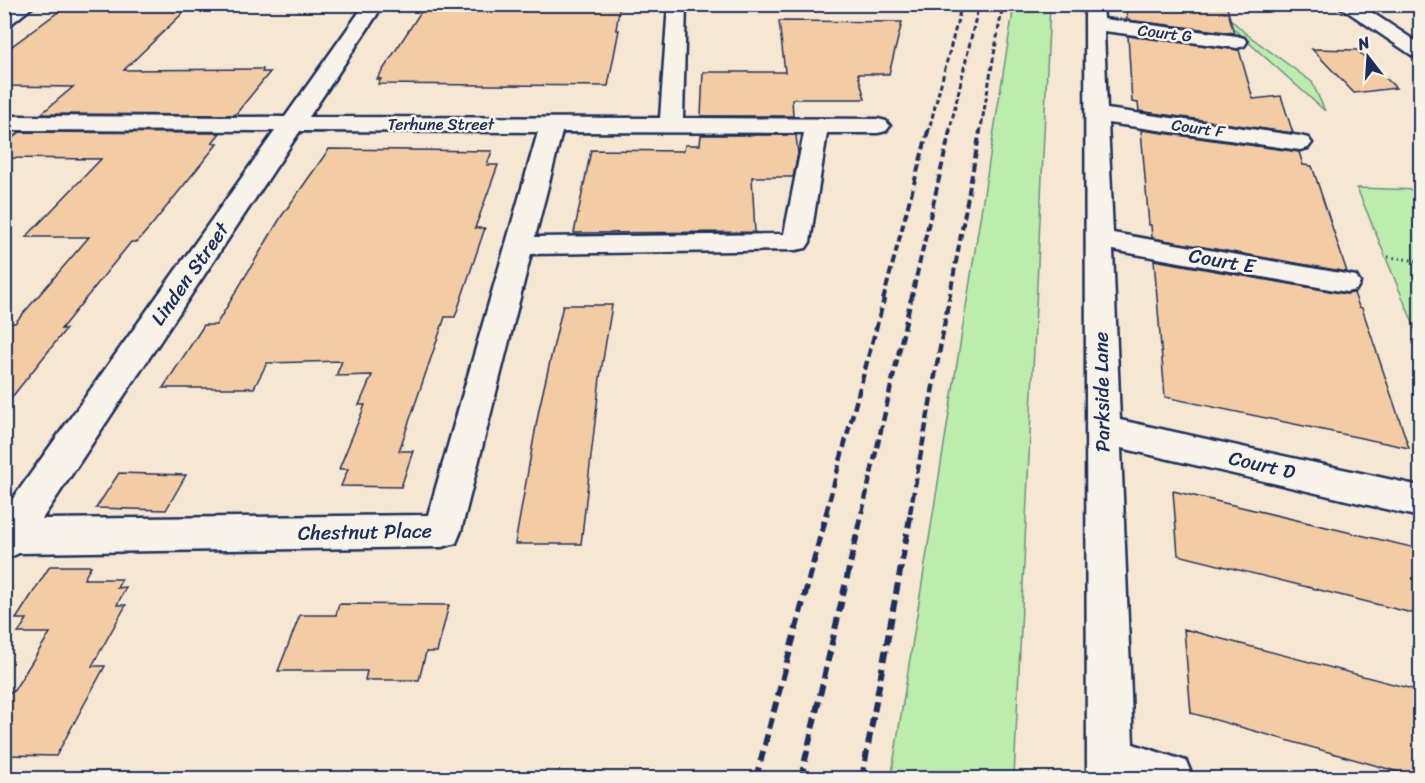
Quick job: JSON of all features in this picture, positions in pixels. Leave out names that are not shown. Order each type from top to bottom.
[{"type":"street","points":[[4,20],[27,4]]},
{"type":"street","name":"Linden Street","points":[[7,539],[375,4]]},
{"type":"street","points":[[670,125],[677,4]]},
{"type":"street","points":[[1345,4],[1420,52]]},
{"type":"street","name":"Court G","points":[[1094,14],[1237,42]]},
{"type":"street","name":"Parkside Lane","points":[[1094,14],[1111,770]]},
{"type":"street","name":"Court F","points":[[1096,114],[1300,143]]},
{"type":"street","name":"Terhune Street","points":[[4,123],[878,126]]},
{"type":"street","name":"Chestnut Place","points":[[7,539],[442,531],[552,124]]},
{"type":"street","points":[[519,246],[796,242],[817,126]]},
{"type":"street","name":"Court E","points":[[1099,239],[1346,283]]},
{"type":"street","name":"Court D","points":[[1103,430],[1420,501]]},
{"type":"street","points":[[1111,770],[1169,778]]},
{"type":"path","points":[[1388,257],[1419,262]]},
{"type":"green space","points":[[1014,5],[1050,5],[1014,778],[891,778]]},
{"type":"green space","points":[[1207,5],[1216,5],[1245,33],[1312,82],[1325,111]]},
{"type":"green space","points":[[1357,188],[1420,190],[1420,340]]},
{"type":"building","points":[[569,4],[620,4],[616,30],[619,30],[608,86],[378,84],[381,79],[377,79],[422,10],[567,9]]},
{"type":"building","points":[[1126,4],[1226,4],[1234,33],[1127,20]]},
{"type":"building","points":[[190,6],[124,70],[263,69],[262,72],[270,72],[235,115],[41,114],[73,87],[4,86],[4,52],[65,7]]},
{"type":"building","points":[[779,21],[902,22],[889,74],[858,74],[865,99],[792,99],[793,116],[701,116],[703,72],[785,72]]},
{"type":"building","points":[[1128,36],[1239,50],[1253,99],[1281,96],[1293,133],[1139,111],[1138,103],[1132,102]]},
{"type":"building","points":[[1312,49],[1357,50],[1396,88],[1354,93]]},
{"type":"building","points":[[1141,130],[1299,152],[1303,165],[1312,166],[1347,272],[1152,238]]},
{"type":"building","points":[[20,132],[220,133],[212,143],[218,143],[137,242],[131,242],[61,329],[66,329],[4,407],[4,323],[15,323],[89,237],[26,237],[101,159],[4,158],[4,145]]},
{"type":"building","points":[[701,135],[796,135],[798,154],[793,177],[752,177],[755,232],[574,233],[591,150],[684,151],[685,145],[700,145]]},
{"type":"building","points":[[329,149],[492,151],[487,165],[498,165],[475,228],[485,228],[455,317],[445,317],[399,451],[413,451],[401,487],[341,486],[348,469],[339,469],[365,405],[359,405],[372,375],[336,376],[342,361],[267,363],[254,388],[163,388],[204,325],[216,325],[281,217]]},
{"type":"building","points":[[1154,260],[1346,294],[1354,293],[1359,307],[1362,308],[1409,448],[1165,397]]},
{"type":"building","points":[[563,305],[612,305],[600,378],[581,544],[515,544],[539,409]]},
{"type":"building","points":[[119,473],[186,475],[166,510],[96,508]]},
{"type":"building","points":[[1173,491],[1420,549],[1420,615],[1178,555]]},
{"type":"building","points":[[50,566],[91,566],[84,579],[122,579],[117,588],[126,587],[117,605],[126,605],[92,666],[105,666],[56,756],[4,755],[4,692],[13,692],[50,633],[18,633],[27,619],[16,619]]},
{"type":"building","points":[[339,604],[449,605],[437,652],[426,652],[419,680],[365,680],[367,671],[278,671],[300,615],[336,615]]},
{"type":"building","points":[[1184,629],[1420,691],[1420,778],[1191,713]]},
{"type":"railway","points":[[928,133],[962,4]]},
{"type":"railway","points":[[949,133],[979,4]]},
{"type":"railway","points":[[980,133],[1003,4]]},
{"type":"railway","points":[[883,300],[928,131]]},
{"type":"railway","points":[[911,300],[950,131]]},
{"type":"railway","points":[[949,300],[980,131]]},
{"type":"railway","points":[[826,513],[884,299]]},
{"type":"railway","points":[[862,513],[911,299]]},
{"type":"railway","points":[[910,513],[949,299]]},
{"type":"railway","points":[[756,778],[827,512]]},
{"type":"railway","points":[[801,778],[862,512]]},
{"type":"railway","points":[[862,778],[911,512]]}]
